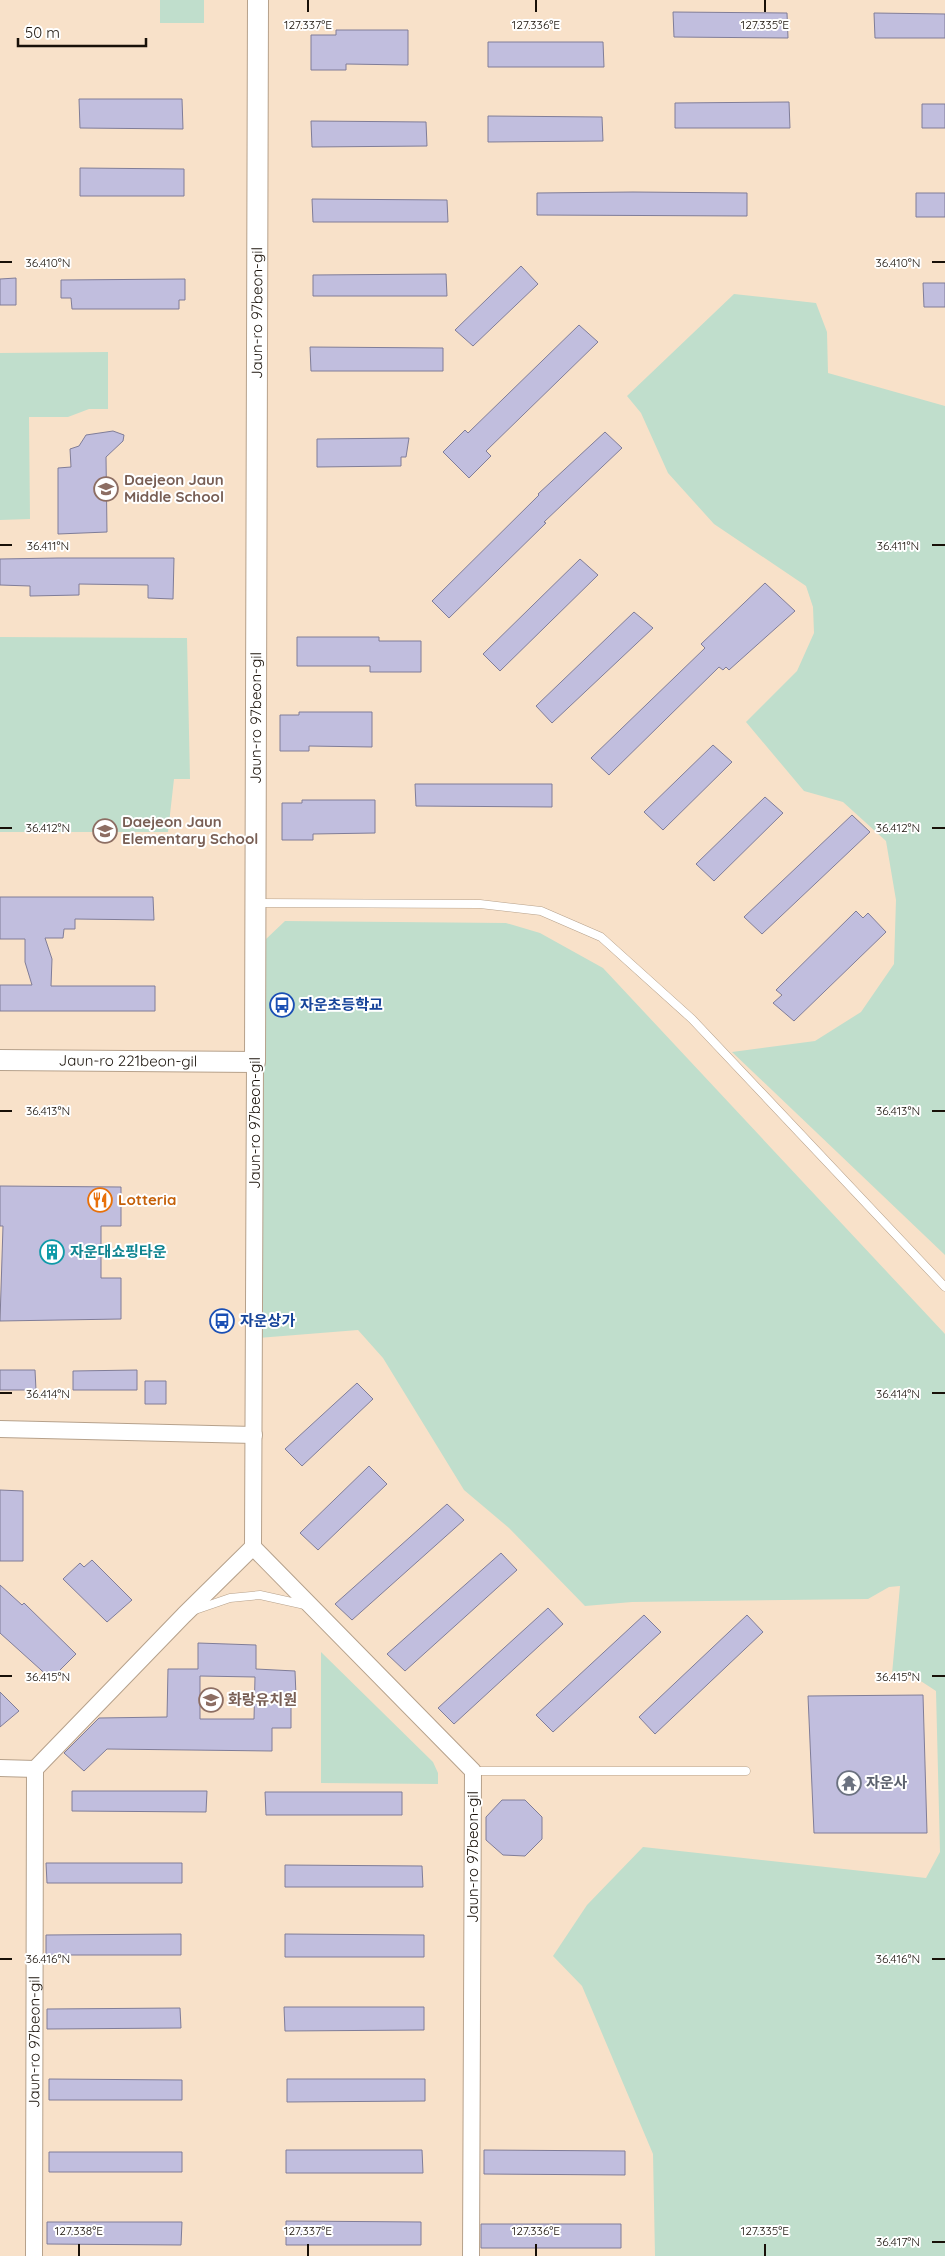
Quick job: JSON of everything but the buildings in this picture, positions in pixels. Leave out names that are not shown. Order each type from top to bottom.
[{"type":"street","name":"Jaun-ro 97beon-gil","points":[[258,0],[253,1547],[473,1772],[471,2256]]},
{"type":"street","name":"Jaun-ro 221beon-gil","points":[[0,1060],[255,1062]]},
{"type":"street","points":[[0,1429],[254,1435]]},
{"type":"street","points":[[0,1768],[35,1769],[184,1614],[253,1547]]},
{"type":"street","name":"Jaun-ro 97beon-gil","points":[[34,2256],[35,1769]]},
{"type":"lane","points":[[255,902],[480,904],[541,911],[601,937],[692,1019],[945,1286]]},
{"type":"lane","points":[[184,1614],[230,1598],[260,1595],[311,1606]]},
{"type":"lane","points":[[473,1772],[746,1771]]},
{"type":"green space","points":[[160,0],[204,0],[204,23],[160,23]]},
{"type":"green space","points":[[734,294],[816,303],[827,332],[828,373],[945,406],[945,1255],[732,1052],[815,1041],[861,1012],[894,964],[896,900],[886,841],[843,802],[804,791],[746,722],[797,671],[814,633],[813,607],[806,586],[714,524],[668,473],[641,413],[627,396]]},
{"type":"green space","points":[[108,352],[108,409],[89,409],[68,417],[29,417],[30,519],[0,520],[0,353]]},
{"type":"green space","points":[[0,637],[187,638],[190,779],[174,779],[168,832],[0,832]]},
{"type":"green space","points":[[285,921],[506,923],[540,933],[603,968],[945,1334],[945,2256],[655,2256],[653,2154],[582,1986],[553,1956],[587,1905],[643,1847],[926,1878],[940,1852],[936,1691],[910,1674],[892,1674],[900,1586],[889,1587],[868,1599],[632,1602],[585,1606],[509,1528],[464,1490],[383,1358],[358,1330],[258,1338],[265,940]]},
{"type":"green space","points":[[321,1652],[433,1762],[438,1773],[438,1784],[321,1783]]},
{"type":"place","name":"Daejeon Jaun Middle School","points":[[106,489]]},
{"type":"place","name":"Daejeon Jaun Elementary School","points":[[105,831]]},
{"type":"place","name":"자운초등학교","points":[[282,1005]]},
{"type":"place","name":"Lotteria","points":[[100,1200]]},
{"type":"place","name":"자운대쇼핑타운","points":[[52,1252]]},
{"type":"place","name":"자운상가","points":[[222,1321]]},
{"type":"place","name":"화랑유치원","points":[[211,1700]]},
{"type":"place","name":"자운사","points":[[849,1783]]}]
